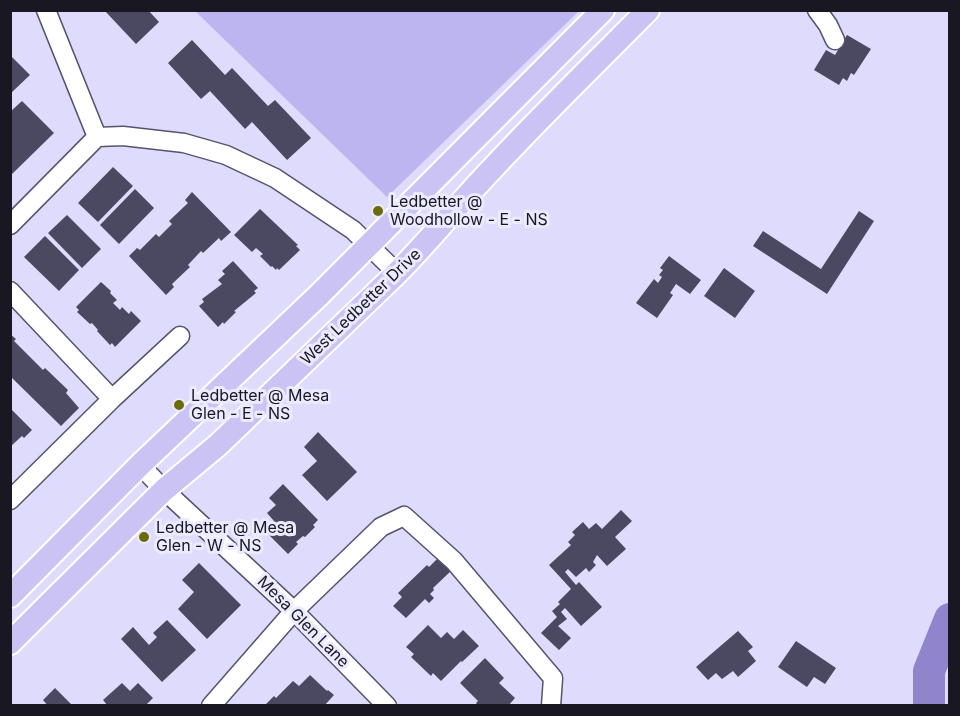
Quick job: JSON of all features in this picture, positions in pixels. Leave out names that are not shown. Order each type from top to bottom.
[{"type":"main road","points":[[10,596],[140,465],[319,295],[603,10]]},
{"type":"main road","name":"West Ledbetter Drive","points":[[10,643],[164,490],[218,445],[397,273],[512,147],[648,10]]},
{"type":"street","points":[[46,10],[97,137]]},
{"type":"street","points":[[817,10],[835,40]]},
{"type":"street","points":[[10,225],[97,137],[123,136],[184,143],[226,155],[275,178],[353,230],[397,273]]},
{"type":"street","points":[[10,291],[112,399]]},
{"type":"street","points":[[10,500],[112,399],[180,336]]},
{"type":"street","name":"Mesa Glen Lane","points":[[140,465],[294,611],[376,702]]},
{"type":"street","points":[[211,705],[294,611],[381,527],[404,516],[454,561],[553,678],[551,705]]},
{"type":"shaded area","points":[[195,11],[579,11],[387,197]]},
{"type":"building","points":[[104,10],[148,10],[159,22],[136,44]]},
{"type":"building","points":[[847,35],[871,49],[854,75],[851,73],[847,81],[843,78],[839,85],[814,70],[826,50],[835,55]]},
{"type":"building","points":[[192,40],[225,75],[232,68],[268,106],[275,100],[311,138],[287,160],[252,122],[245,129],[210,91],[201,99],[168,63]]},
{"type":"building","points":[[10,55],[30,75],[10,94]]},
{"type":"building","points":[[22,101],[54,133],[10,176],[10,112]]},
{"type":"building","points":[[113,167],[133,186],[98,222],[78,203]]},
{"type":"building","points":[[135,189],[154,208],[119,244],[100,225]]},
{"type":"building","points":[[192,192],[231,232],[221,241],[219,238],[203,253],[201,251],[188,265],[190,267],[172,284],[174,287],[166,295],[129,256],[137,248],[140,250],[156,234],[159,237],[172,224],[169,221],[188,203],[185,200]]},
{"type":"building","points":[[260,209],[298,245],[296,246],[300,250],[279,270],[271,267],[260,256],[263,254],[256,248],[252,252],[234,235]]},
{"type":"building","points":[[859,211],[874,221],[827,294],[753,246],[763,231],[821,269]]},
{"type":"building","points":[[67,215],[101,249],[82,268],[48,233]]},
{"type":"building","points":[[45,236],[79,270],[59,291],[24,257]]},
{"type":"building","points":[[669,256],[701,280],[690,294],[676,284],[670,293],[673,295],[657,318],[636,303],[654,279],[658,283],[662,277],[659,275],[663,270],[660,268]]},
{"type":"building","points":[[233,261],[258,288],[254,291],[256,293],[218,327],[199,306],[204,302],[202,299],[222,284],[218,280],[225,274],[222,271]]},
{"type":"building","points":[[724,268],[755,291],[735,318],[704,296]]},
{"type":"building","points":[[101,282],[111,291],[110,293],[117,300],[113,303],[120,310],[122,307],[129,314],[131,311],[141,321],[115,347],[112,343],[110,345],[92,323],[90,324],[77,312],[79,310],[76,307]]},
{"type":"building","points":[[10,334],[43,370],[45,368],[68,390],[66,393],[79,408],[61,426],[10,376]]},
{"type":"building","points":[[10,408],[32,430],[10,447]]},
{"type":"building","points":[[318,432],[357,472],[327,501],[302,475],[317,461],[304,447]]},
{"type":"building","points":[[283,484],[318,520],[313,525],[315,527],[296,542],[298,544],[288,554],[264,530],[274,521],[267,513],[276,505],[269,498]]},
{"type":"building","points":[[621,510],[632,521],[615,537],[626,549],[607,566],[597,555],[593,562],[596,565],[589,572],[586,568],[576,577],[568,569],[565,572],[576,585],[579,582],[602,607],[581,626],[565,608],[561,612],[567,619],[558,626],[571,638],[559,650],[541,633],[557,617],[552,611],[571,589],[549,565],[571,545],[568,542],[575,535],[572,532],[583,522],[589,529],[596,523],[602,529]]},
{"type":"building","points":[[439,557],[452,570],[433,588],[430,594],[434,598],[429,603],[425,599],[406,618],[393,606],[402,597],[398,593],[427,565],[429,567]]},
{"type":"building","points":[[199,563],[241,605],[207,639],[178,609],[194,592],[182,580]]},
{"type":"building","points":[[167,620],[196,650],[162,682],[121,639],[133,627],[149,645],[157,637],[153,633]]},
{"type":"building","points":[[428,625],[441,638],[447,632],[454,639],[463,630],[479,646],[441,681],[433,673],[431,676],[411,657],[414,654],[406,647]]},
{"type":"building","points":[[738,631],[753,647],[748,651],[756,661],[738,677],[733,671],[722,679],[716,673],[708,680],[696,667]]},
{"type":"building","points":[[796,641],[836,668],[825,684],[814,677],[807,687],[778,667]]},
{"type":"building","points":[[485,658],[504,678],[499,683],[515,698],[508,706],[478,706],[476,703],[478,701],[460,683]]},
{"type":"building","points":[[310,675],[334,695],[324,706],[264,706],[293,681],[299,686]]},
{"type":"building","points":[[122,683],[130,691],[138,683],[153,698],[145,706],[108,706],[103,700]]},
{"type":"building","points":[[55,688],[73,706],[48,706],[43,700]]},
{"type":"waterway","points":[[929,706],[929,671],[950,619]]},
{"type":"place","name":"Ledbetter @ Woodhollow - E - NS","points":[[378,211]]},
{"type":"place","name":"Ledbetter @ Mesa Glen - E - NS","points":[[179,405]]},
{"type":"place","name":"Ledbetter @ Mesa Glen - W - NS","points":[[144,537]]}]
